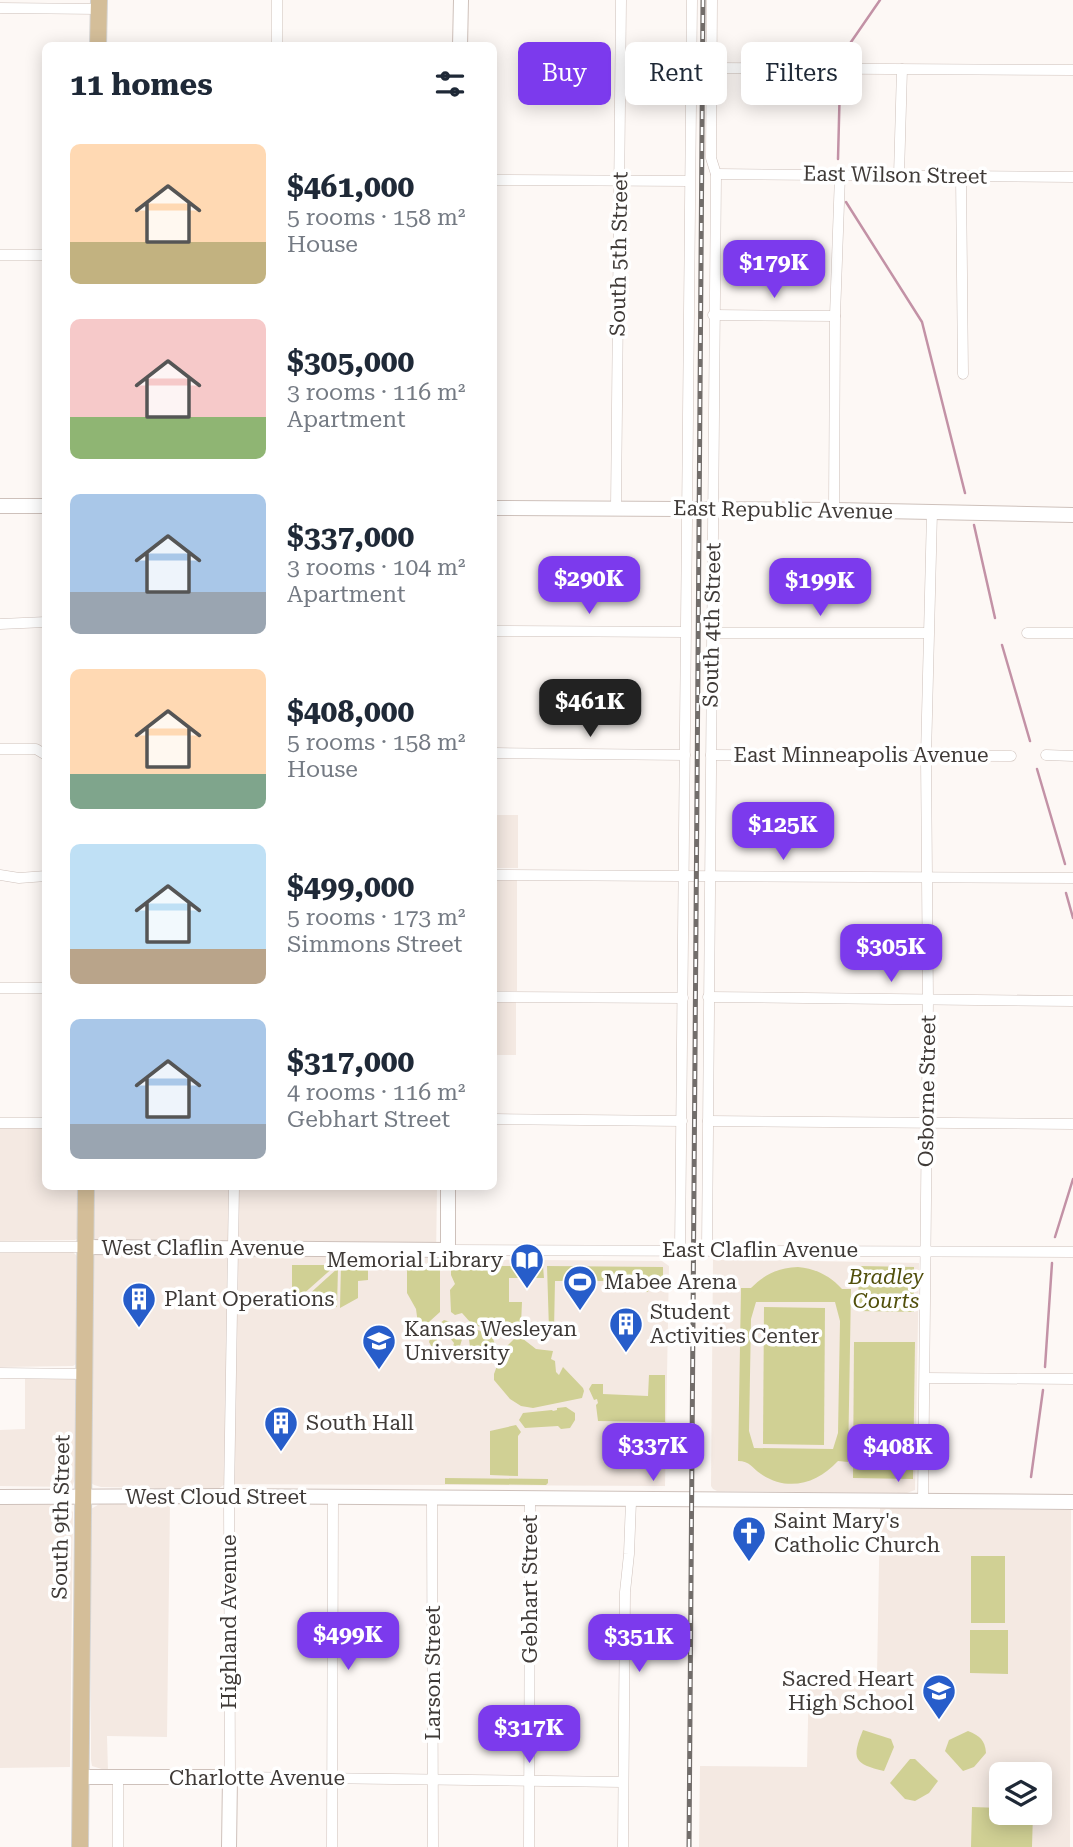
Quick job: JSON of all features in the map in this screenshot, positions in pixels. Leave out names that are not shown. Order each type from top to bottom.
[{"type":"main road","points":[[460,42],[461,0]]},
{"type":"main road","points":[[98,42],[99,4]]},
{"type":"main road","points":[[0,506],[42,506]]},
{"type":"main road","name":"East Republic Avenue","points":[[497,508],[1073,515]]},
{"type":"main road","name":"South 9th Street","points":[[80,1847],[86,1190]]},
{"type":"main road","points":[[448,1190],[448,1250]]},
{"type":"main road","name":"West Claflin Avenue","points":[[85,1247],[448,1250]]},
{"type":"main road","name":"West Cloud Street","points":[[0,1497],[1073,1502]]},
{"type":"main road","name":"Charlotte Avenue","points":[[80,1777],[230,1777]]},
{"type":"main road","name":"Highland Avenue","points":[[229,1847],[230,1777]]},
{"type":"street","points":[[277,0],[277,42]]},
{"type":"street","name":"South 5th Street","points":[[616,508],[621,0]]},
{"type":"street","name":"South 4th Street","points":[[680,1250],[692,0]]},
{"type":"street","name":"South 4th Street","points":[[712,0],[712,42]]},
{"type":"street","points":[[0,8],[99,4]]},
{"type":"street","points":[[727,68],[1073,70]]},
{"type":"street","points":[[899,176],[902,69]]},
{"type":"street","name":"South 4th Street","points":[[707,1250],[716,174],[711,158],[712,105]]},
{"type":"street","name":"East Wilson Street","points":[[716,174],[1073,177]]},
{"type":"street","points":[[834,510],[839,175]]},
{"type":"street","points":[[961,176],[962,374]]},
{"type":"street","points":[[497,180],[689,181]]},
{"type":"street","points":[[0,255],[42,255]]},
{"type":"street","points":[[713,315],[835,316]]},
{"type":"street","name":"Osborne Street","points":[[923,1502],[929,878],[926,756],[932,512]]},
{"type":"street","points":[[0,624],[42,622]]},
{"type":"street","points":[[497,631],[685,632]]},
{"type":"street","points":[[712,633],[928,633]]},
{"type":"street","points":[[1027,633],[1073,633]]},
{"type":"street","points":[[0,749],[42,749]]},
{"type":"street","points":[[497,753],[685,755]]},
{"type":"street","name":"East Minneapolis Avenue","points":[[711,755],[1011,756]]},
{"type":"street","points":[[1046,755],[1073,756]]},
{"type":"street","points":[[0,875],[19,878],[42,876]]},
{"type":"street","points":[[497,875],[1073,878]]},
{"type":"street","points":[[0,989],[42,988]]},
{"type":"street","points":[[497,997],[683,998]]},
{"type":"street","points":[[708,997],[1073,1001]]},
{"type":"street","points":[[497,1119],[682,1121]]},
{"type":"street","points":[[708,1121],[1073,1124]]},
{"type":"street","points":[[0,1123],[42,1123]]},
{"type":"street","name":"Highland Avenue","points":[[230,1777],[229,1496],[234,1190]]},
{"type":"street","name":"West Claflin Avenue","points":[[0,1247],[85,1247]]},
{"type":"street","name":"East Claflin Avenue","points":[[448,1250],[1073,1252]]},
{"type":"street","points":[[0,1373],[83,1374]]},
{"type":"street","points":[[925,1378],[1073,1379]]},
{"type":"street","points":[[332,1847],[333,1497]]},
{"type":"street","name":"Larson Street","points":[[432,1498],[433,1847]]},
{"type":"street","name":"Gebhart Street","points":[[529,1847],[530,1499]]},
{"type":"street","points":[[623,1847],[625,1591],[631,1501]]},
{"type":"street","points":[[118,1777],[118,1847]]},
{"type":"street","name":"Charlotte Avenue","points":[[230,1777],[623,1782]]},
{"type":"shaded area","points":[[497,815],[518,815],[518,868],[497,868]]},
{"type":"shaded area","points":[[497,879],[517,879],[517,991],[497,991]]},
{"type":"shaded area","points":[[497,1001],[516,1002],[516,1055],[497,1055]]},
{"type":"shaded area","points":[[0,1127],[42,1127],[42,1190],[80,1190],[78,1238],[0,1241]]},
{"type":"shaded area","name":"Kansas Wesleyan University","points":[[92,1190],[437,1190],[436,1259],[662,1261],[669,1266],[665,1486],[225,1484],[218,1489],[101,1487],[90,1482]]},
{"type":"shaded area","points":[[73,1252],[79,1258],[76,1364],[0,1367],[0,1253]]},
{"type":"shaded area","points":[[713,1259],[919,1263],[915,1490],[907,1493],[713,1489]]},
{"type":"shaded area","points":[[25,1377],[74,1377],[77,1381],[75,1479],[72,1487],[0,1486],[0,1430],[25,1429]]},
{"type":"shaded area","points":[[103,1502],[170,1503],[167,1737],[107,1736],[108,1771],[92,1766],[91,1760],[91,1509]]},
{"type":"shaded area","points":[[0,1503],[64,1503],[73,1512],[70,1767],[0,1768]]},
{"type":"shaded area","name":"Sacred Heart High School","points":[[880,1508],[1071,1510],[1070,1847],[699,1847],[700,1766],[807,1767],[809,1676],[877,1676]]},
{"type":"green space","points":[[292,1265],[336,1265],[292,1304]]},
{"type":"green space","points":[[341,1265],[368,1265],[368,1280],[358,1281],[358,1298],[340,1308]]},
{"type":"green space","points":[[407,1266],[440,1266],[440,1312],[423,1332],[419,1331],[416,1309],[407,1293]]},
{"type":"green space","points":[[451,1266],[543,1266],[544,1278],[509,1278],[509,1302],[522,1302],[521,1324],[518,1327],[480,1327],[470,1322],[462,1313],[455,1315],[451,1312],[450,1290],[455,1284]]},
{"type":"green space","points":[[547,1266],[663,1267],[663,1286],[649,1286],[648,1292],[606,1292],[606,1281],[555,1281],[554,1330],[549,1330]]},
{"type":"green space","name":"Bradley Courts","points":[[859,1266],[914,1267],[914,1312],[858,1311]]},
{"type":"green space","points":[[338,1268],[337,1307],[296,1306]]},
{"type":"green space","points":[[791,1268],[816,1271],[827,1276],[842,1289],[851,1289],[848,1462],[838,1461],[812,1480],[792,1484],[771,1480],[748,1464],[738,1461],[741,1288],[751,1288],[778,1270]],"holes":[[[756,1302],[835,1302],[840,1321],[838,1433],[833,1449],[754,1448],[749,1431],[751,1319]]]},
{"type":"green space","points":[[764,1307],[825,1308],[824,1445],[763,1444]]},
{"type":"green space","points":[[444,1320],[457,1324],[463,1336],[460,1346],[451,1353],[454,1343],[446,1333],[438,1336],[434,1351],[429,1342],[433,1329]]},
{"type":"green space","points":[[471,1328],[492,1336],[495,1345],[492,1350],[495,1351],[492,1363],[470,1347],[468,1331]]},
{"type":"green space","points":[[518,1335],[536,1349],[553,1351],[551,1359],[555,1361],[556,1372],[559,1375],[563,1367],[583,1388],[582,1398],[533,1408],[521,1406],[510,1399],[494,1380],[494,1374],[503,1350]]},
{"type":"green space","points":[[854,1342],[915,1342],[913,1479],[853,1478]]},
{"type":"green space","points":[[649,1375],[665,1375],[665,1422],[598,1421],[597,1399],[594,1400],[589,1389],[592,1384],[603,1384],[603,1394],[648,1396]]},
{"type":"green space","points":[[566,1407],[575,1413],[575,1420],[570,1428],[525,1428],[519,1420],[523,1413],[553,1411]]},
{"type":"green space","points":[[516,1425],[521,1432],[518,1436],[518,1476],[490,1475],[490,1431]]},
{"type":"green space","points":[[445,1478],[548,1479],[548,1483],[445,1484]]},
{"type":"green space","points":[[971,1556],[1005,1556],[1005,1623],[971,1623]]},
{"type":"green space","points":[[970,1630],[1008,1630],[1008,1674],[970,1673]]},
{"type":"green space","points":[[863,1730],[891,1739],[894,1747],[884,1771],[866,1766],[858,1759],[857,1748]]},
{"type":"green space","points":[[968,1731],[981,1739],[986,1753],[974,1767],[963,1771],[945,1751],[949,1740]]},
{"type":"green space","points":[[910,1759],[915,1759],[938,1781],[929,1793],[915,1801],[905,1799],[890,1783]]},
{"type":"green space","points":[[972,1807],[989,1808],[989,1825],[1033,1825],[1032,1847],[971,1847]]},
{"type":"waterway","points":[[851,42],[880,0]]},
{"type":"waterway","points":[[838,159],[839,105]]},
{"type":"waterway","points":[[846,202],[922,322],[965,493]]},
{"type":"waterway","points":[[974,525],[995,618]]},
{"type":"waterway","points":[[1002,645],[1030,741]]},
{"type":"waterway","points":[[1037,769],[1065,864]]},
{"type":"waterway","points":[[1066,893],[1073,918]]},
{"type":"waterway","points":[[1055,1237],[1073,1179]]},
{"type":"waterway","points":[[1045,1367],[1052,1263]]},
{"type":"waterway","points":[[1031,1477],[1043,1390]]},
{"type":"railway","points":[[689,1847],[703,0]]},
{"type":"place","name":"Memorial Library","points":[[527,1290]]},
{"type":"place","name":"Mabee Arena","points":[[580,1312]]},
{"type":"place","name":"Plant Operations","points":[[139,1329]]},
{"type":"place","name":"Student Activities Center","points":[[626,1354]]},
{"type":"place","name":"Kansas Wesleyan University","points":[[379,1371]]},
{"type":"place","name":"South Hall","points":[[281,1453]]},
{"type":"place","name":"Saint Mary's Catholic Church","points":[[749,1563]]},
{"type":"place","name":"Sacred Heart High School","points":[[939,1721]]}]
